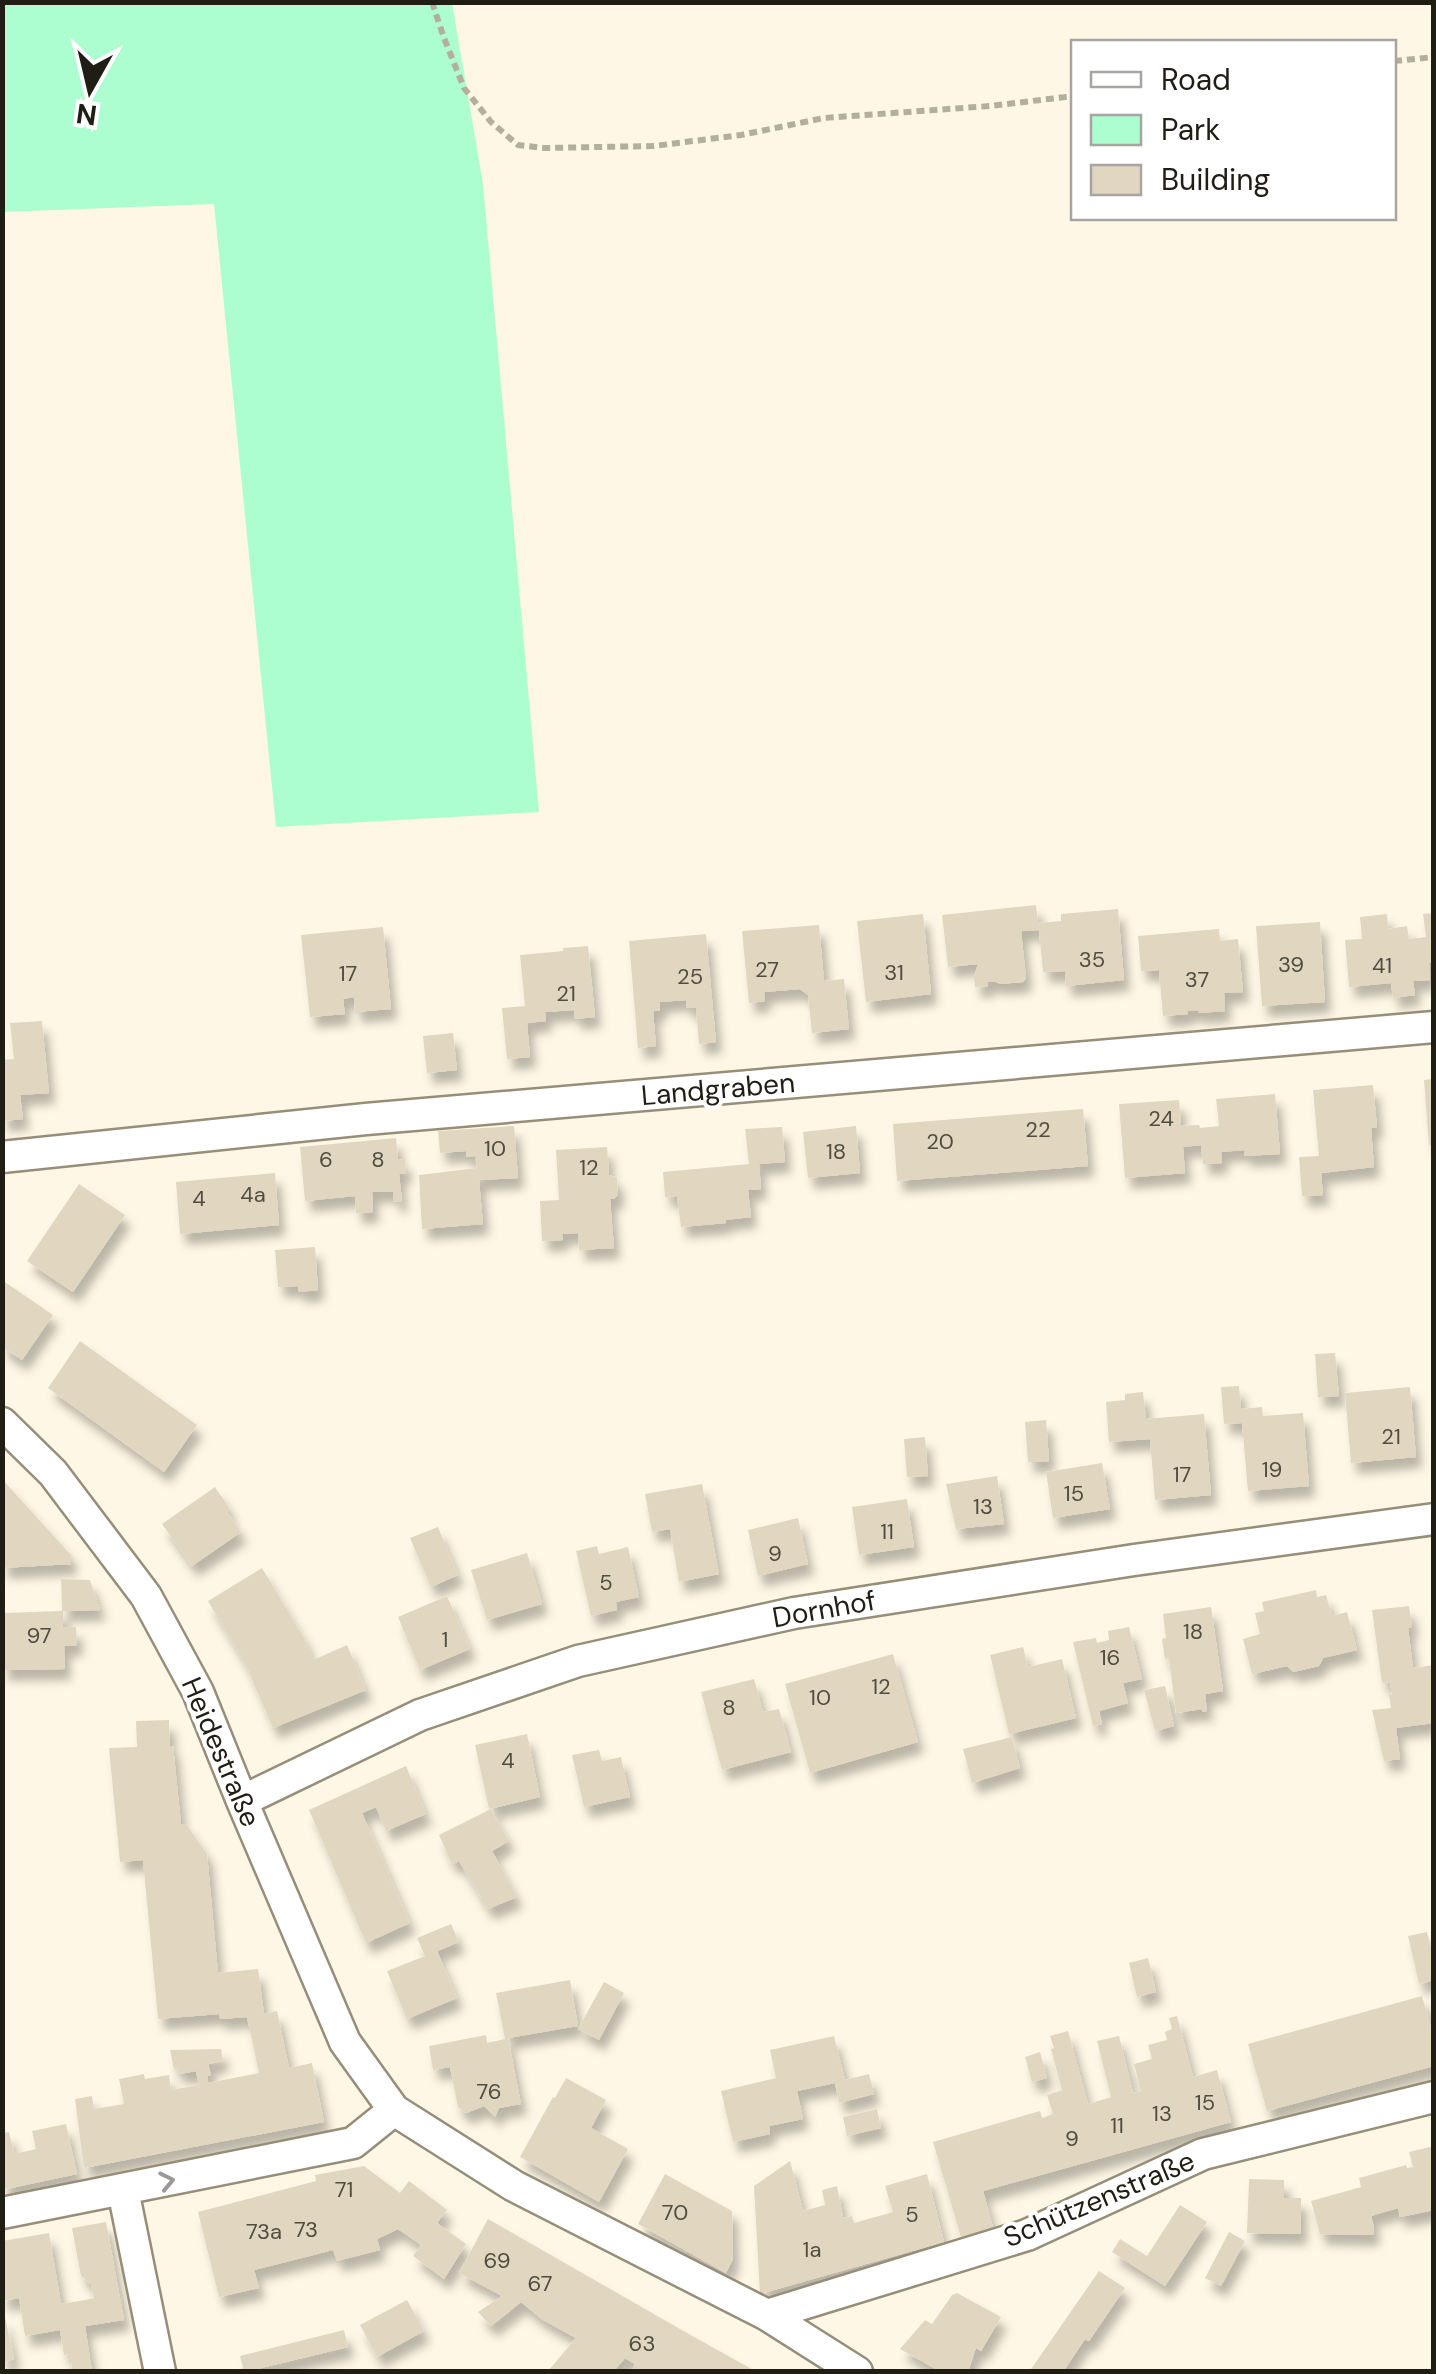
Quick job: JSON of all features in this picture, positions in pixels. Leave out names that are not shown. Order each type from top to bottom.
[{"type":"street","name":"Landgraben","points":[[2,1157],[366,1119],[1434,1027]]},
{"type":"street","name":"Heidestraße","points":[[2,1423],[53,1473],[146,1596],[198,1692],[345,2042],[394,2110],[514,2186],[767,2315],[857,2372]]},
{"type":"street","name":"Dornhof","points":[[242,1801],[420,1714],[578,1661],[794,1613],[1134,1560],[1434,1519]]},
{"type":"street","name":"Schützenstraße","points":[[767,2315],[1028,2234],[1203,2154],[1434,2096]]},
{"type":"street","points":[[2,2213],[354,2143],[394,2110]]},
{"type":"street","points":[[124,2190],[160,2372]]},
{"type":"path","points":[[432,2],[464,88],[491,122],[518,145],[654,146],[741,135],[824,118],[1071,96]]},
{"type":"path","points":[[1396,62],[1434,57]]},
{"type":"green space","points":[[2,3],[452,3],[483,184],[539,812],[276,827],[214,204],[3,212]]},
{"type":"building","points":[[1036,905],[1038,923],[1061,921],[1061,914],[1118,909],[1124,980],[1066,986],[1065,971],[1043,972],[1039,930],[1021,931],[1026,978],[1023,982],[988,982],[988,986],[975,987],[978,964],[948,967],[942,915]]},
{"type":"building","points":[[1434,913],[1434,963],[1429,963],[1430,980],[1413,981],[1415,995],[1393,998],[1391,983],[1349,987],[1345,940],[1362,939],[1360,917],[1387,914],[1388,929],[1407,926],[1409,939],[1426,937],[1423,914]]},
{"type":"building","points":[[923,914],[931,994],[866,1002],[857,921]]},
{"type":"building","points":[[1320,922],[1325,1002],[1262,1006],[1256,926]]},
{"type":"building","points":[[819,925],[824,981],[844,979],[849,1029],[812,1033],[808,995],[800,989],[764,992],[765,1001],[749,1003],[742,931]]},
{"type":"building","points":[[383,927],[391,1009],[355,1012],[354,997],[343,999],[345,1014],[310,1017],[301,935]]},
{"type":"building","points":[[1219,929],[1220,941],[1238,939],[1243,992],[1224,993],[1225,1011],[1198,1010],[1163,1016],[1159,970],[1141,971],[1138,936]]},
{"type":"building","points":[[706,934],[716,1042],[699,1044],[696,1008],[687,1008],[686,1000],[660,1002],[660,1011],[653,1011],[656,1046],[638,1048],[629,941]]},
{"type":"building","points":[[588,946],[595,1017],[575,1019],[574,1010],[545,1012],[546,1021],[527,1023],[530,1057],[507,1059],[502,1008],[525,1006],[520,955]]},
{"type":"building","points":[[42,1021],[49,1093],[20,1095],[23,1119],[2,1121],[2,1060],[14,1059],[10,1023]]},
{"type":"building","points":[[453,1033],[457,1070],[427,1073],[423,1036]]},
{"type":"building","points":[[1434,1079],[1434,1144],[1429,1145],[1424,1080]]},
{"type":"building","points":[[1373,1085],[1377,1127],[1371,1128],[1374,1167],[1321,1173],[1323,1195],[1302,1196],[1299,1157],[1319,1156],[1313,1090]]},
{"type":"building","points":[[1275,1094],[1280,1154],[1245,1156],[1244,1150],[1221,1152],[1222,1163],[1203,1164],[1201,1145],[1183,1147],[1185,1173],[1125,1178],[1119,1104],[1179,1100],[1181,1126],[1200,1128],[1219,1126],[1216,1099]]},
{"type":"building","points":[[1083,1109],[1088,1166],[897,1181],[893,1124]]},
{"type":"building","points":[[514,1126],[518,1178],[479,1180],[483,1224],[422,1229],[419,1175],[477,1168],[475,1156],[466,1157],[466,1151],[440,1153],[438,1131]]},
{"type":"building","points":[[856,1126],[860,1173],[808,1178],[803,1132]]},
{"type":"building","points":[[782,1127],[785,1162],[759,1164],[761,1189],[748,1190],[751,1217],[681,1227],[677,1196],[665,1197],[663,1172],[749,1164],[745,1129]]},
{"type":"building","points":[[396,1138],[398,1160],[405,1159],[406,1173],[399,1174],[402,1201],[394,1202],[393,1192],[372,1192],[373,1212],[356,1213],[355,1196],[305,1201],[300,1147]]},
{"type":"building","points":[[607,1147],[609,1175],[617,1178],[618,1195],[610,1199],[614,1248],[579,1250],[578,1233],[562,1234],[563,1240],[542,1241],[540,1201],[559,1200],[556,1150]]},
{"type":"building","points":[[275,1173],[279,1225],[180,1234],[176,1182]]},
{"type":"building","points":[[79,1184],[125,1215],[73,1292],[27,1261]]},
{"type":"building","points":[[315,1247],[318,1290],[299,1292],[298,1286],[278,1287],[275,1250]]},
{"type":"building","points":[[2,1280],[53,1315],[22,1360],[2,1347]]},
{"type":"building","points":[[80,1341],[197,1425],[164,1472],[48,1388]]},
{"type":"building","points":[[1335,1353],[1339,1396],[1318,1397],[1315,1354]]},
{"type":"building","points":[[1239,1386],[1241,1409],[1262,1407],[1263,1416],[1303,1413],[1309,1486],[1248,1491],[1242,1423],[1224,1424],[1221,1387]]},
{"type":"building","points":[[1410,1387],[1416,1457],[1351,1463],[1345,1393]]},
{"type":"building","points":[[1143,1392],[1146,1419],[1204,1414],[1211,1495],[1155,1500],[1150,1439],[1109,1442],[1106,1402],[1125,1400],[1125,1394]]},
{"type":"building","points":[[1046,1420],[1049,1461],[1028,1462],[1025,1422]]},
{"type":"building","points":[[925,1437],[928,1476],[907,1477],[904,1439]]},
{"type":"building","points":[[1102,1463],[1110,1509],[1053,1518],[1046,1472]]},
{"type":"building","points":[[997,1476],[1004,1524],[956,1529],[946,1484]]},
{"type":"building","points":[[2,1479],[71,1555],[71,1564],[2,1568]]},
{"type":"building","points":[[702,1484],[719,1574],[679,1582],[670,1529],[652,1532],[645,1494]]},
{"type":"building","points":[[215,1487],[241,1532],[192,1566],[162,1524]]},
{"type":"building","points":[[907,1499],[914,1547],[859,1555],[852,1507]]},
{"type":"building","points":[[798,1518],[808,1564],[758,1576],[748,1530]]},
{"type":"building","points":[[438,1527],[458,1575],[431,1587],[410,1538]]},
{"type":"building","points":[[597,1546],[599,1554],[628,1547],[639,1597],[616,1602],[617,1610],[591,1616],[576,1551]]},
{"type":"building","points":[[527,1553],[542,1604],[487,1620],[471,1570]]},
{"type":"building","points":[[262,1568],[313,1660],[347,1645],[366,1690],[273,1728],[245,1663],[208,1601]]},
{"type":"building","points":[[61,1579],[90,1580],[100,1610],[63,1611],[63,1627],[76,1627],[77,1645],[64,1646],[65,1669],[2,1670],[2,1613],[62,1611]]},
{"type":"building","points":[[1316,1590],[1317,1597],[1326,1595],[1332,1616],[1347,1612],[1357,1650],[1323,1658],[1319,1666],[1293,1672],[1287,1666],[1252,1674],[1243,1639],[1260,1634],[1255,1613],[1264,1611],[1262,1602]]},
{"type":"building","points":[[447,1596],[470,1649],[420,1670],[398,1617]]},
{"type":"building","points":[[1409,1606],[1413,1668],[1434,1665],[1434,1723],[1396,1728],[1400,1759],[1384,1761],[1372,1710],[1391,1708],[1392,1695],[1390,1682],[1382,1683],[1372,1610]]},
{"type":"building","points":[[1211,1607],[1223,1691],[1205,1694],[1207,1711],[1176,1713],[1169,1658],[1165,1659],[1162,1639],[1166,1638],[1163,1614]]},
{"type":"building","points":[[1129,1627],[1142,1679],[1123,1683],[1128,1703],[1099,1711],[1102,1724],[1093,1726],[1073,1642],[1109,1640],[1108,1631]]},
{"type":"building","points":[[1023,1647],[1028,1667],[1062,1659],[1076,1718],[1009,1734],[990,1655]]},
{"type":"building","points":[[893,1654],[918,1742],[810,1773],[785,1684]]},
{"type":"building","points":[[754,1679],[763,1712],[779,1709],[791,1752],[722,1770],[701,1692]]},
{"type":"building","points":[[1165,1686],[1174,1726],[1155,1731],[1144,1690]]},
{"type":"building","points":[[169,1720],[181,1824],[186,1824],[207,1854],[218,1973],[258,1969],[264,2014],[277,2011],[289,2068],[312,2063],[324,2122],[84,2168],[75,2099],[92,2096],[94,2109],[124,2104],[119,2079],[144,2074],[145,2079],[169,2075],[171,2090],[199,2085],[196,2071],[180,2074],[179,2068],[174,2069],[170,2050],[221,2049],[223,2061],[208,2064],[208,2083],[259,2073],[247,2017],[220,2019],[219,2014],[158,2019],[143,1860],[120,1862],[109,1748],[137,1747],[136,1721]]},
{"type":"building","points":[[527,1734],[540,1797],[489,1809],[475,1745]]},
{"type":"building","points":[[1012,1737],[1020,1768],[972,1783],[963,1749]]},
{"type":"building","points":[[599,1750],[602,1761],[621,1757],[630,1797],[584,1807],[572,1755]]},
{"type":"building","points":[[406,1766],[426,1814],[386,1831],[376,1807],[362,1813],[410,1923],[366,1943],[309,1810]]},
{"type":"building","points":[[491,1809],[509,1841],[492,1851],[517,1897],[488,1909],[459,1861],[452,1864],[439,1835]]},
{"type":"building","points":[[451,1924],[459,1942],[437,1951],[457,1998],[407,2019],[387,1971],[425,1956],[417,1938]]},
{"type":"building","points":[[1427,1932],[1434,1959],[1434,1980],[1419,1984],[1408,1936]]},
{"type":"building","points":[[1148,1958],[1156,1992],[1137,1997],[1129,1963]]},
{"type":"building","points":[[570,1980],[578,2026],[508,2038],[521,2104],[499,2108],[495,2117],[484,2106],[466,2113],[458,2107],[450,2067],[433,2070],[429,2046],[486,2035],[487,2043],[505,2039],[496,1993]]},
{"type":"building","points":[[604,1982],[624,1993],[599,2040],[578,2029]]},
{"type":"building","points":[[1422,1996],[1434,2038],[1434,2066],[1267,2111],[1248,2044]]},
{"type":"building","points":[[1177,2016],[1193,2077],[1217,2070],[1231,2122],[983,2191],[993,2228],[961,2237],[933,2142],[1040,2111],[1042,2118],[1053,2114],[1047,2095],[1062,2090],[1050,2036],[1068,2031],[1088,2104],[1111,2097],[1097,2041],[1119,2036],[1133,2093],[1141,2091],[1134,2064],[1152,2059],[1148,2045],[1167,2040],[1165,2032],[1172,2029],[1169,2018]]},
{"type":"building","points":[[834,2036],[845,2080],[869,2074],[874,2094],[839,2103],[835,2083],[797,2091],[803,2119],[769,2126],[770,2134],[733,2142],[721,2091],[776,2078],[770,2050]]},
{"type":"building","points":[[1040,2052],[1047,2078],[1032,2082],[1025,2057]]},
{"type":"building","points":[[566,2078],[606,2100],[591,2128],[628,2149],[599,2202],[520,2157]]},
{"type":"building","points":[[877,2109],[881,2128],[847,2136],[843,2117]]},
{"type":"building","points":[[66,2124],[77,2174],[2,2190],[2,2133],[9,2132],[14,2154],[36,2149],[32,2131]]},
{"type":"building","points":[[1434,2146],[1434,2210],[1400,2217],[1398,2208],[1371,2216],[1373,2235],[1320,2234],[1311,2201],[1361,2187],[1359,2178],[1406,2165],[1413,2167],[1409,2152]]},
{"type":"building","points":[[790,2161],[803,2211],[825,2205],[822,2190],[837,2186],[843,2218],[852,2216],[854,2223],[893,2212],[885,2186],[927,2174],[944,2242],[760,2294],[754,2186]]},
{"type":"building","points":[[364,2166],[400,2193],[409,2181],[447,2210],[437,2223],[466,2244],[444,2279],[413,2256],[421,2245],[398,2229],[377,2239],[380,2250],[337,2261],[333,2250],[254,2270],[259,2288],[219,2297],[198,2212],[316,2181],[315,2175]]},
{"type":"building","points":[[665,2174],[732,2211],[733,2259],[726,2273],[638,2224]]},
{"type":"building","points":[[1249,2179],[1284,2180],[1284,2198],[1301,2198],[1301,2234],[1247,2233]]},
{"type":"building","points":[[1180,2205],[1207,2222],[1165,2286],[1112,2252],[1120,2239],[1147,2256]]},
{"type":"building","points":[[488,2219],[757,2372],[631,2372],[635,2364],[625,2358],[613,2372],[547,2372],[576,2338],[543,2320],[521,2302],[491,2326],[478,2312],[502,2296],[459,2273]]},
{"type":"building","points":[[106,2222],[124,2320],[85,2326],[92,2372],[73,2372],[70,2354],[64,2355],[60,2330],[25,2336],[19,2298],[2,2301],[2,2241],[49,2233],[61,2304],[85,2300],[94,2298],[91,2284],[81,2276],[72,2228]]},
{"type":"building","points":[[1229,2232],[1245,2241],[1221,2286],[1205,2278]]},
{"type":"building","points":[[1099,2271],[1125,2288],[1089,2341],[1085,2339],[1063,2372],[1029,2372]]},
{"type":"building","points":[[957,2293],[1001,2317],[981,2351],[976,2348],[968,2372],[941,2372],[900,2349],[925,2320],[932,2324]]},
{"type":"building","points":[[407,2300],[424,2331],[377,2357],[360,2325]]},
{"type":"building","points":[[2,2317],[14,2359],[2,2363]]},
{"type":"building","points":[[344,2330],[348,2347],[244,2372],[240,2356]]}]
